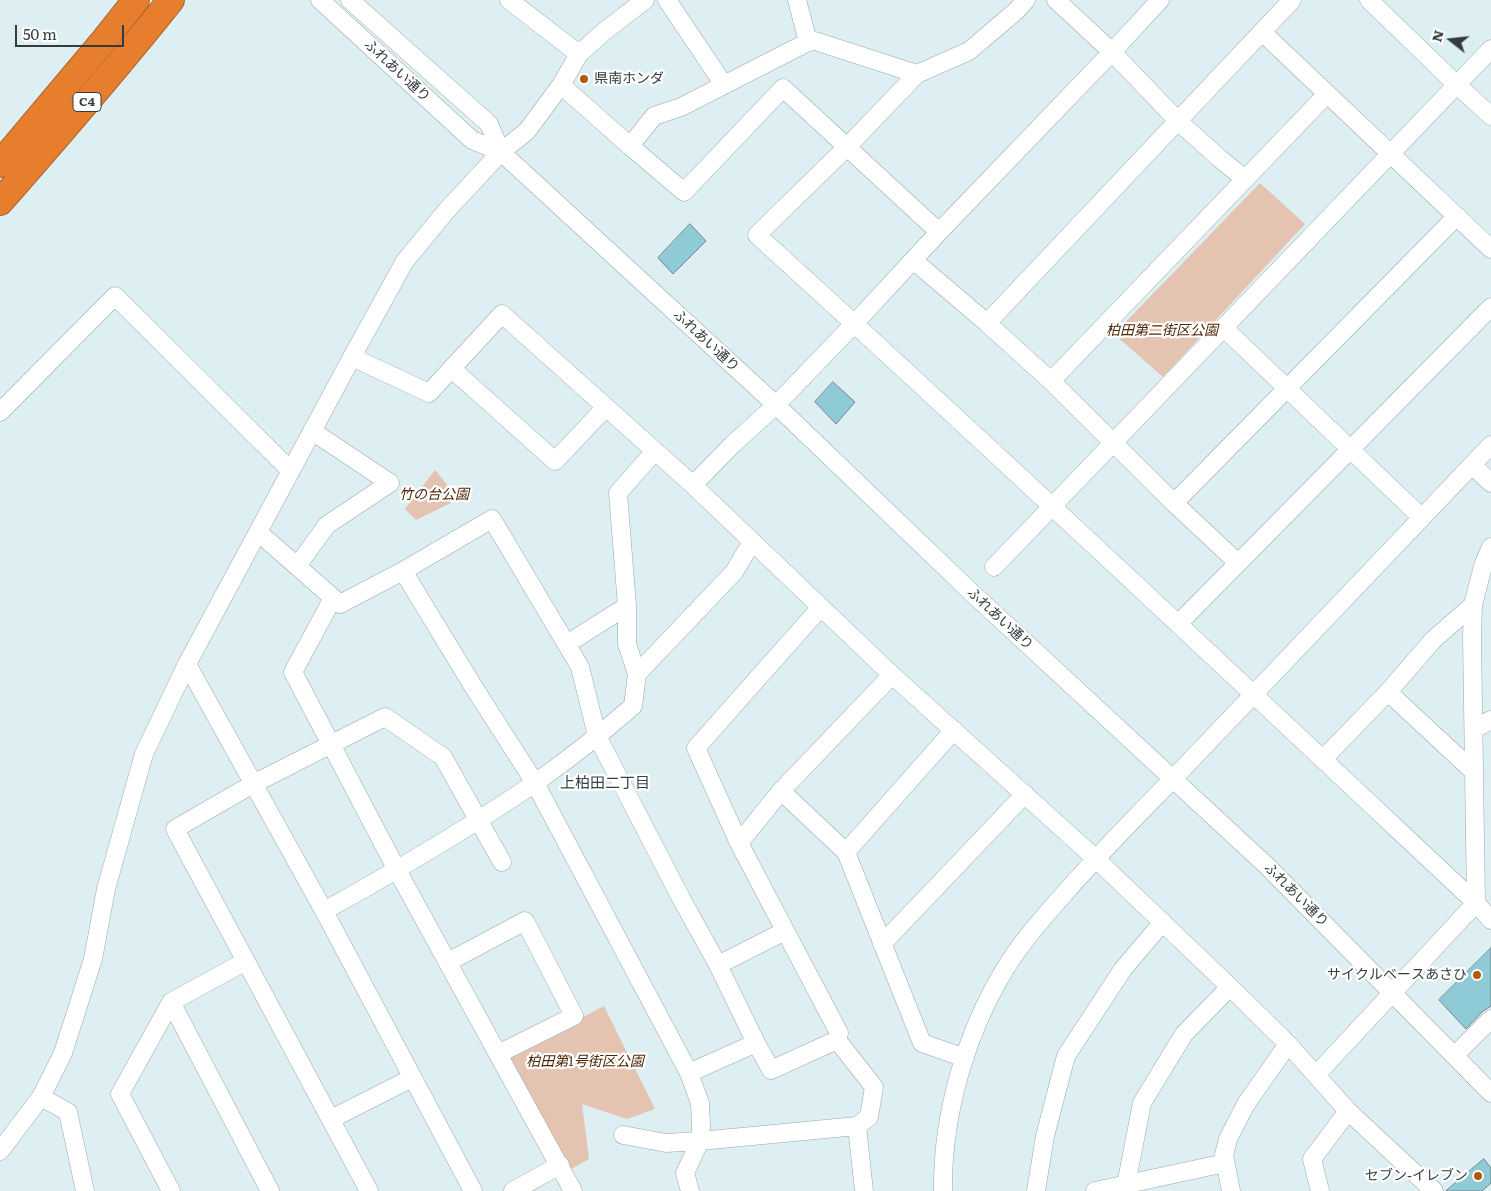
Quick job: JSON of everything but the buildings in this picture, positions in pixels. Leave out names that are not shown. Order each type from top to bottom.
[{"type":"highway","name":"C4","points":[[0,164],[136,0]]},
{"type":"highway","name":"C4","points":[[0,202],[68,125],[171,0]]},
{"type":"street","name":"ふれあい通り","points":[[320,0],[472,140],[501,152],[776,405],[972,593],[1267,866],[1491,1093]]},
{"type":"street","name":"ふれあい通り","points":[[350,0],[488,124],[501,152]]},
{"type":"street","points":[[509,0],[579,54]]},
{"type":"street","points":[[0,1151],[41,1097],[62,1053],[93,959],[106,889],[144,754],[187,664],[405,261],[447,210],[501,152],[527,131],[561,86],[579,54],[645,0]]},
{"type":"street","points":[[667,0],[724,85]]},
{"type":"street","points":[[797,0],[808,42]]},
{"type":"street","points":[[1056,0],[1112,52],[1178,121],[1245,180]]},
{"type":"street","points":[[693,485],[776,405],[854,324],[1160,0]]},
{"type":"street","points":[[987,324],[1292,0]]},
{"type":"street","points":[[1369,0],[1491,116]]},
{"type":"street","points":[[1016,4],[969,51],[917,74],[847,147],[756,234],[1323,759],[1476,903],[1491,920]]},
{"type":"street","points":[[1262,32],[1491,249]]},
{"type":"street","points":[[630,146],[654,116],[681,107],[808,42],[815,41],[917,74]]},
{"type":"street","points":[[994,567],[1491,50]]},
{"type":"street","points":[[561,86],[684,192],[783,88],[939,232]]},
{"type":"street","points":[[1051,381],[1327,94]]},
{"type":"street","points":[[1174,503],[1457,216]]},
{"type":"street","points":[[913,260],[1051,381],[1174,503],[1238,563]]},
{"type":"street","points":[[0,412],[115,296],[291,471]]},
{"type":"street","points":[[1178,624],[1491,307]]},
{"type":"street","points":[[352,357],[429,393],[502,314],[693,485],[892,675],[1095,858],[1288,1044],[1348,1111],[1434,1191]]},
{"type":"street","points":[[1224,328],[1422,518]]},
{"type":"street","points":[[452,369],[555,461],[606,408]]},
{"type":"street","points":[[297,566],[328,525],[390,483],[312,431]]},
{"type":"street","points":[[943,1191],[948,1127],[965,1058],[987,1002],[1029,933],[1095,858],[1254,695],[1491,445]]},
{"type":"street","points":[[324,911],[397,870],[535,783],[598,736],[634,706],[637,674],[627,644],[627,606],[618,493],[655,451]]},
{"type":"street","points":[[1472,465],[1491,483]]},
{"type":"street","points":[[258,532],[340,604],[403,571],[492,519],[580,667],[598,736],[682,900],[718,965],[770,1070],[837,1040],[839,1033],[739,843],[696,748],[821,607]]},
{"type":"street","points":[[637,674],[734,572],[752,542]]},
{"type":"street","points":[[1316,1075],[1476,903],[1473,605],[1483,566],[1491,547]]},
{"type":"street","points":[[403,571],[535,783],[688,1073],[700,1103],[700,1141],[686,1172],[690,1191]]},
{"type":"street","points":[[333,598],[293,672],[397,870],[574,1191]]},
{"type":"street","points":[[1323,759],[1388,692],[1433,640],[1473,605]]},
{"type":"street","points":[[567,644],[627,606]]},
{"type":"street","points":[[187,664],[324,911],[473,1191]]},
{"type":"street","points":[[739,843],[781,791],[892,675]]},
{"type":"street","points":[[1388,692],[1474,772]]},
{"type":"street","points":[[368,1190],[175,829],[253,784],[385,717],[443,757],[502,862]]},
{"type":"street","points":[[1474,729],[1491,720]]},
{"type":"street","points":[[846,852],[954,730]]},
{"type":"street","points":[[781,791],[846,852],[922,1043],[965,1058]]},
{"type":"street","points":[[882,944],[1025,794]]},
{"type":"street","points":[[448,962],[525,921],[574,1016],[498,1054]]},
{"type":"street","points":[[1036,1191],[1045,1136],[1066,1056],[1123,969],[1163,922]]},
{"type":"street","points":[[718,965],[785,931]]},
{"type":"street","points":[[171,1191],[120,1094],[171,1002],[246,961]]},
{"type":"street","points":[[1136,1186],[1142,1103],[1184,1034],[1230,987]]},
{"type":"street","points":[[171,1002],[270,1191]]},
{"type":"street","points":[[1455,1055],[1491,1019]]},
{"type":"street","points":[[623,1135],[666,1143],[857,1126],[869,1117],[874,1087],[837,1040]]},
{"type":"street","points":[[688,1073],[756,1043]]},
{"type":"street","points":[[1231,1191],[1224,1155],[1228,1139],[1246,1104],[1288,1044]]},
{"type":"street","points":[[331,1119],[412,1078]]},
{"type":"street","points":[[41,1097],[68,1112],[83,1189]]},
{"type":"street","points":[[1320,1191],[1312,1159],[1348,1111]]},
{"type":"street","points":[[857,1126],[864,1191]]},
{"type":"street","points":[[1095,1191],[1136,1186],[1225,1164]]},
{"type":"street","points":[[513,1191],[560,1165]]},
{"type":"green space","name":"柏田第二街区公園","points":[[1260,183],[1305,224],[1163,377],[1114,334]]},
{"type":"green space","name":"竹の台公園","points":[[435,470],[459,499],[416,520],[405,509]]},
{"type":"green space","name":"柏田第1号街区公園","points":[[604,1006],[655,1109],[627,1119],[582,1104],[589,1159],[564,1173],[509,1056]]},
{"type":"place","name":"県南ホンダ","points":[[584,79]]},
{"type":"place","name":"サイクルベースあさひ","points":[[1477,975]]},
{"type":"place","name":"セブン-イレブン","points":[[1478,1176]]},
{"type":"district","name":"上柏田二丁目","points":[[605,784]]}]
